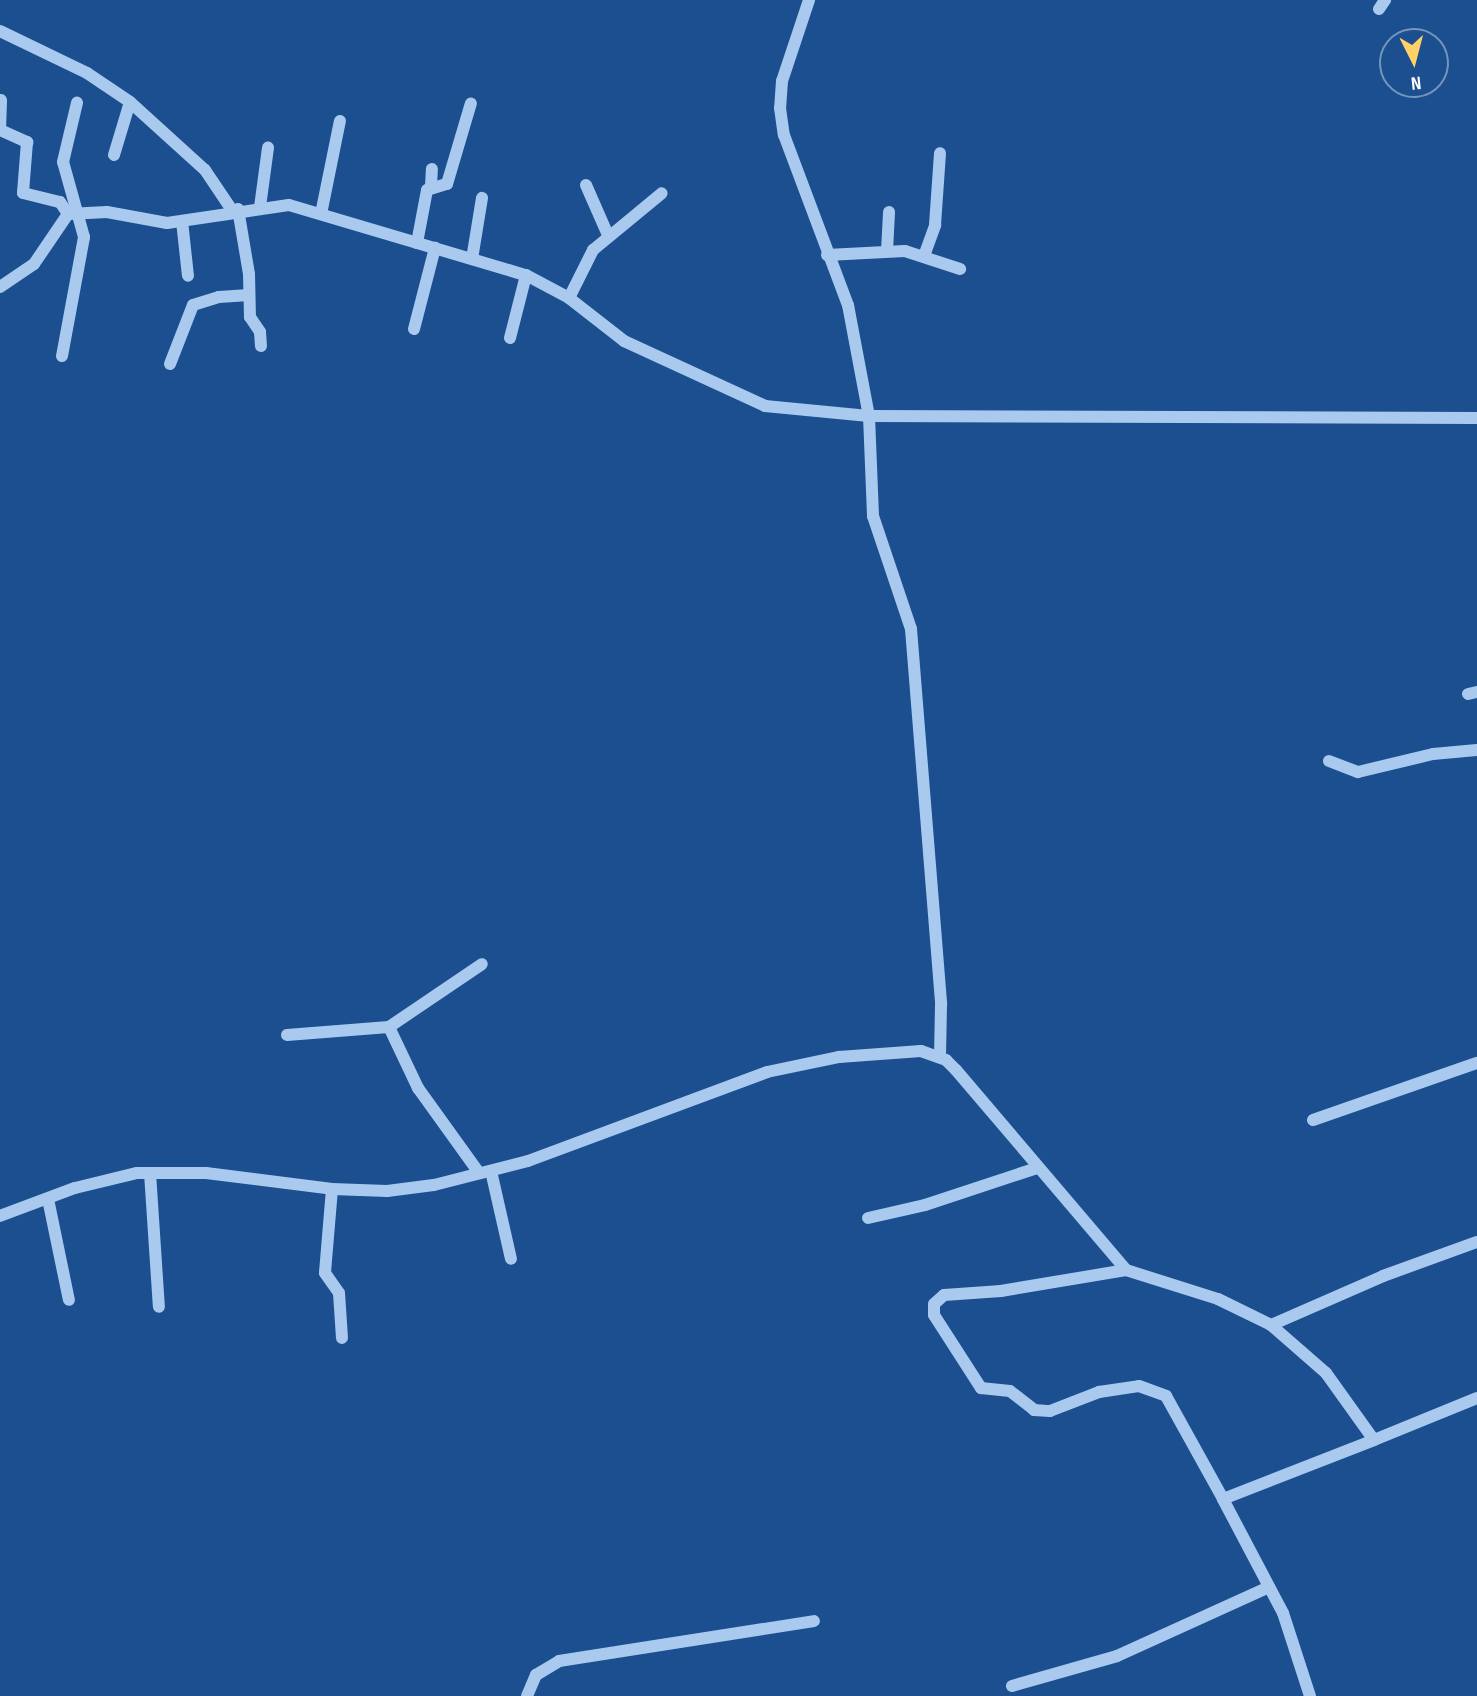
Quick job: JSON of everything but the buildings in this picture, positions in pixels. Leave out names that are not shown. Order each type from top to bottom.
[{"type":"street","points":[[809,0],[782,81],[779,108],[784,135],[848,305],[869,416],[873,516],[911,629],[943,1030],[940,1057]]},
{"type":"street","points":[[0,31],[87,72],[130,103],[205,170],[235,210],[250,317],[260,332],[261,346]]},
{"type":"street","points":[[1,100],[0,130],[27,142],[23,192],[60,202],[73,213],[107,212],[149,221],[182,221],[235,210],[289,205],[526,275],[569,298],[624,341],[765,406],[869,416],[1477,418]]},
{"type":"street","points":[[62,356],[83,249],[67,189],[63,162],[77,103]]},
{"type":"street","points":[[114,155],[130,103]]},
{"type":"street","points":[[431,186],[447,184],[471,103]]},
{"type":"street","points":[[321,214],[340,121]]},
{"type":"street","points":[[260,207],[268,149]]},
{"type":"street","points":[[924,256],[934,225],[940,153]]},
{"type":"street","points":[[417,243],[431,186],[432,169]]},
{"type":"street","points":[[586,185],[608,235]]},
{"type":"street","points":[[569,298],[593,250],[662,193]]},
{"type":"street","points":[[472,259],[482,198]]},
{"type":"street","points":[[887,251],[889,212]]},
{"type":"street","points":[[0,287],[34,264],[73,213]]},
{"type":"street","points":[[182,221],[188,276]]},
{"type":"street","points":[[414,329],[435,248]]},
{"type":"street","points":[[827,255],[887,251],[924,256],[960,269]]},
{"type":"street","points":[[510,338],[526,275]]},
{"type":"street","points":[[170,365],[193,305],[219,297],[249,295]]},
{"type":"street","points":[[1329,761],[1358,772],[1433,754],[1477,750]]},
{"type":"street","points":[[287,1035],[389,1027],[482,964]]},
{"type":"street","points":[[389,1027],[418,1088],[485,1172],[511,1259]]},
{"type":"street","points":[[0,1216],[106,1179],[150,1173],[206,1173],[332,1189],[387,1191],[485,1172],[571,1147],[767,1072],[881,1051],[921,1051],[940,1057],[956,1070],[1126,1270]]},
{"type":"street","points":[[1313,1120],[1477,1063]]},
{"type":"street","points":[[868,1218],[925,1205],[1037,1168]]},
{"type":"street","points":[[150,1173],[159,1307]]},
{"type":"street","points":[[332,1189],[325,1273],[339,1293],[342,1338]]},
{"type":"street","points":[[48,1199],[69,1300]]},
{"type":"street","points":[[1270,1325],[1383,1276],[1477,1242]]},
{"type":"street","points":[[1310,1696],[1269,1587],[1166,1396],[1131,1387],[1099,1392],[1050,1411],[1034,1410],[1010,1391],[981,1388],[933,1312],[935,1300],[944,1295],[1001,1291],[1126,1270],[1238,1307],[1270,1325],[1325,1373],[1374,1440]]},
{"type":"street","points":[[1223,1499],[1477,1398]]},
{"type":"street","points":[[1012,1686],[1118,1656],[1269,1587]]},
{"type":"street","points":[[527,1696],[536,1675],[559,1661],[814,1621]]}]
